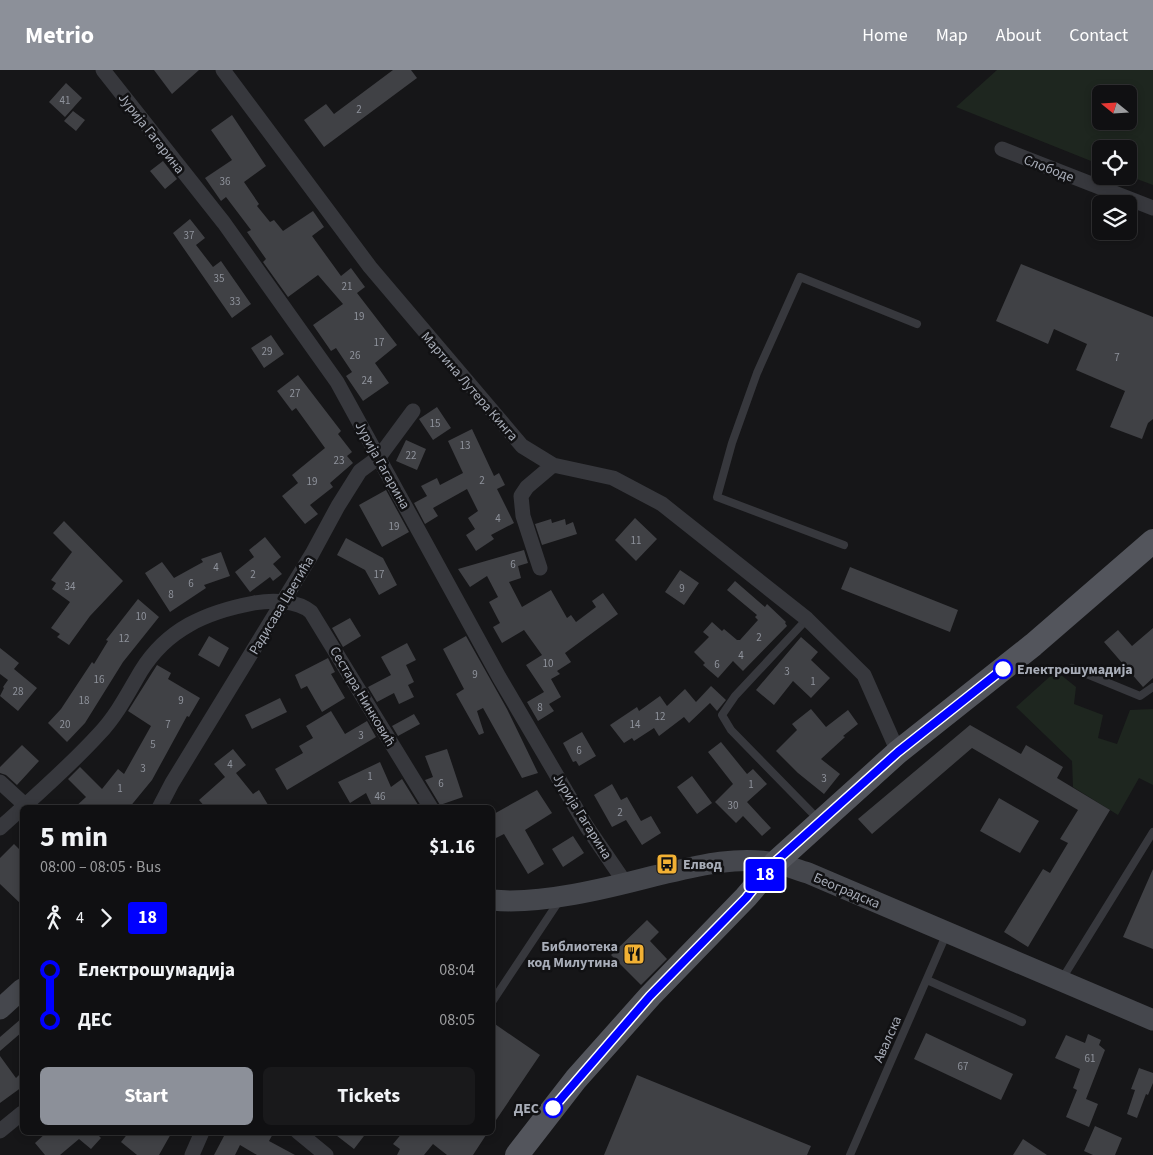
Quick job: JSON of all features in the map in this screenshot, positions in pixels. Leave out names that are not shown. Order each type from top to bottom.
[{"type":"main road","points":[[517,1155],[576,1079],[650,996],[746,898],[774,863],[898,752],[1033,645],[1153,541]]},
{"type":"street","name":"Јурија Гагарина","points":[[103,70],[224,223],[337,382],[499,676],[587,827],[626,884]]},
{"type":"street","name":"Мартина Лутера Кинга","points":[[223,70],[370,267],[522,446],[553,465],[614,478],[662,504],[807,619],[864,675],[898,752]]},
{"type":"street","points":[[234,86],[238,70]]},
{"type":"street","name":"Слободе","points":[[1002,149],[1153,208]]},
{"type":"street","name":"Радисава Цветића","points":[[161,805],[360,471],[379,457],[413,411]]},
{"type":"street","points":[[540,568],[523,516],[521,496],[527,487],[553,465]]},
{"type":"street","name":"Сестара Нинковић","points":[[25,805],[100,733],[116,715],[154,653],[181,628],[202,617],[259,602],[294,603],[303,606],[311,612],[430,805]]},
{"type":"street","points":[[0,782],[25,805]]},
{"type":"street","name":"Сестара Нинковић","points":[[0,828],[20,810]]},
{"type":"street","name":"Београдска","points":[[495,900],[530,900],[562,895],[626,884],[714,863],[733,861],[774,863],[808,873],[1153,1020]]},
{"type":"street","points":[[0,1009],[20,991]]},
{"type":"street","points":[[0,1131],[20,1115]]},
{"type":"street","points":[[192,1155],[201,1135]]},
{"type":"street","points":[[302,1135],[326,1155]]},
{"type":"lane","points":[[844,544],[717,497],[732,443],[757,373],[800,277],[917,324]]},
{"type":"lane","points":[[807,619],[727,706],[722,715],[723,721],[821,822]]},
{"type":"lane","points":[[1072,668],[1140,696],[1153,687]]},
{"type":"lane","points":[[1060,982],[1153,832]]},
{"type":"lane","points":[[495,997],[562,895]]},
{"type":"lane","name":"Авалска","points":[[850,1155],[947,933]]},
{"type":"lane","points":[[927,980],[1022,1022]]},
{"type":"shaded area","points":[[997,70],[1153,70],[1153,185],[1137,179],[1137,140],[1092,140],[1092,161],[956,107]]},
{"type":"shaded area","points":[[1056,671],[1076,687],[1074,704],[1103,715],[1098,738],[1117,744],[1130,710],[1153,709],[1153,785],[1139,778],[1118,815],[1073,787],[1072,761],[1016,707]]},
{"type":"building","points":[[154,70],[199,70],[172,94]]},
{"type":"building","points":[[393,70],[411,70],[417,78],[324,147],[304,120],[326,104],[334,114]]},
{"type":"building","points":[[66,83],[82,98],[65,117],[49,102]]},
{"type":"building","points":[[73,111],[85,120],[76,131],[64,121]]},
{"type":"building","points":[[232,115],[266,166],[244,182],[259,204],[257,206],[270,222],[274,220],[283,231],[313,211],[324,227],[312,236],[341,276],[351,268],[365,287],[357,293],[397,345],[375,363],[389,383],[363,401],[346,376],[352,372],[336,348],[331,351],[313,325],[343,304],[318,275],[288,297],[263,262],[266,259],[247,232],[251,230],[226,197],[221,201],[205,178],[232,160],[211,130]]},
{"type":"building","points":[[163,161],[177,179],[165,189],[150,171]]},
{"type":"building","points":[[190,219],[205,238],[196,245],[213,267],[221,261],[251,304],[232,318],[173,233]]},
{"type":"building","points":[[1021,264],[1153,317],[1153,419],[1148,423],[1142,439],[1110,427],[1125,391],[1076,370],[1087,344],[1054,329],[1048,344],[996,321]]},
{"type":"building","points":[[271,335],[284,354],[264,368],[251,348]]},
{"type":"building","points":[[298,375],[341,431],[338,434],[352,452],[347,456],[353,463],[330,483],[333,487],[310,505],[318,514],[305,524],[282,496],[298,483],[292,475],[325,448],[296,408],[292,411],[277,391]]},
{"type":"building","points":[[437,407],[451,428],[433,440],[419,419]]},
{"type":"building","points":[[472,429],[494,476],[499,473],[505,485],[497,489],[514,523],[491,535],[494,539],[476,551],[466,535],[475,529],[468,518],[478,511],[467,489],[433,508],[438,516],[425,524],[414,503],[427,496],[421,486],[437,478],[440,485],[463,473],[448,441]]},
{"type":"building","points":[[406,440],[426,449],[417,470],[396,461]]},
{"type":"building","points":[[386,490],[409,532],[382,547],[359,505]]},
{"type":"building","points":[[635,518],[657,539],[636,561],[615,540]]},
{"type":"building","points":[[551,519],[552,523],[565,519],[566,525],[573,522],[577,534],[542,545],[535,524]]},
{"type":"building","points":[[64,521],[123,581],[90,616],[69,645],[57,637],[60,634],[51,628],[70,602],[52,589],[56,583],[51,580],[72,552],[53,533]]},
{"type":"building","points":[[265,537],[281,557],[273,564],[282,574],[273,581],[270,577],[250,592],[235,572],[254,557],[249,550]]},
{"type":"building","points":[[346,538],[383,558],[397,585],[379,595],[365,570],[337,555]]},
{"type":"building","points":[[524,550],[528,563],[518,566],[521,578],[509,582],[522,607],[551,590],[567,618],[571,615],[576,622],[596,607],[592,601],[603,593],[618,614],[565,653],[571,662],[557,671],[560,674],[551,679],[561,697],[549,704],[554,711],[538,721],[527,702],[544,692],[526,665],[542,655],[524,630],[502,643],[493,627],[500,623],[489,602],[498,597],[487,576],[470,587],[458,569]]},
{"type":"building","points":[[221,552],[230,576],[204,585],[206,588],[170,612],[145,573],[162,562],[174,578],[203,562],[201,559]]},
{"type":"building","points":[[850,567],[958,610],[950,632],[841,589]]},
{"type":"building","points":[[680,570],[699,583],[684,605],[665,592]]},
{"type":"building","points":[[735,581],[765,607],[767,604],[786,622],[787,626],[743,671],[733,661],[718,678],[703,665],[705,663],[694,652],[709,637],[703,632],[712,622],[722,631],[724,629],[737,640],[740,640],[758,620],[755,617],[757,615],[727,590]]},
{"type":"building","points":[[138,599],[159,617],[123,662],[85,723],[67,742],[48,723],[61,709],[92,662],[94,664],[108,641],[106,640]]},
{"type":"building","points":[[350,618],[361,636],[343,647],[332,628]]},
{"type":"building","points":[[1153,628],[1153,678],[1143,687],[1104,642],[1118,630],[1132,646]]},
{"type":"building","points":[[209,636],[229,648],[219,667],[198,655]]},
{"type":"building","points":[[466,636],[507,709],[538,773],[522,778],[483,708],[477,711],[484,733],[479,735],[456,694],[464,689],[443,649]]},
{"type":"building","points":[[801,637],[818,652],[811,660],[830,678],[811,698],[793,681],[774,705],[756,690]]},
{"type":"building","points":[[407,643],[416,660],[406,665],[414,682],[408,685],[414,697],[399,704],[394,693],[377,702],[368,687],[391,675],[381,657]]},
{"type":"building","points":[[0,648],[19,663],[14,669],[37,688],[18,711],[0,696],[8,680],[0,674]]},
{"type":"building","points":[[328,658],[335,672],[331,674],[345,698],[322,712],[307,686],[301,689],[295,675]]},
{"type":"building","points":[[157,665],[171,673],[168,679],[200,698],[189,717],[187,716],[152,780],[131,805],[77,805],[86,797],[68,779],[80,767],[102,789],[118,769],[124,774],[151,726],[128,711]]},
{"type":"building","points":[[711,686],[726,700],[717,711],[710,703],[689,723],[684,717],[659,736],[654,728],[634,741],[632,738],[624,743],[610,725],[637,707],[639,711],[660,696],[667,706],[685,689],[696,702]]},
{"type":"building","points":[[280,698],[287,712],[252,729],[245,715]]},
{"type":"building","points":[[811,709],[826,727],[848,710],[858,724],[843,736],[845,737],[821,759],[840,774],[824,794],[798,773],[776,751],[797,730],[792,724]]},
{"type":"building","points":[[331,711],[345,734],[367,721],[376,737],[287,790],[275,769],[303,753],[299,746],[313,738],[306,726]]},
{"type":"building","points":[[414,714],[420,724],[398,736],[392,726]]},
{"type":"building","points":[[970,725],[1021,754],[1026,745],[1063,767],[1057,778],[1110,810],[1028,947],[1004,932],[1043,869],[1050,873],[1068,843],[1060,839],[1078,810],[972,748],[872,834],[858,819]]},
{"type":"building","points":[[582,732],[596,756],[579,766],[576,761],[573,762],[563,743]]},
{"type":"building","points":[[721,742],[747,774],[753,769],[767,784],[747,802],[771,828],[762,836],[743,816],[736,823],[715,802],[733,784],[708,752]]},
{"type":"building","points":[[22,745],[39,761],[17,785],[6,775],[0,773],[0,767]]},
{"type":"building","points":[[233,749],[246,765],[236,773],[253,794],[259,790],[268,805],[203,805],[199,800],[225,777],[214,764]]},
{"type":"building","points":[[447,749],[463,797],[440,805],[425,780],[433,777],[425,756]]},
{"type":"building","points":[[380,762],[391,787],[402,779],[418,805],[372,805],[366,793],[350,803],[338,782]]},
{"type":"building","points":[[692,776],[712,803],[697,814],[677,787]]},
{"type":"building","points":[[612,784],[621,800],[627,797],[641,821],[651,816],[661,833],[642,845],[626,820],[612,827],[594,795]]},
{"type":"building","points":[[537,790],[552,813],[525,830],[544,864],[528,874],[504,834],[495,838],[495,813]]},
{"type":"building","points":[[999,798],[1039,821],[1020,853],[980,831]]},
{"type":"building","points":[[573,836],[584,853],[563,867],[552,849]]},
{"type":"building","points":[[14,844],[20,850],[20,903],[0,884],[0,858]]},
{"type":"building","points":[[1153,869],[1153,949],[1123,937]]},
{"type":"building","name":"Библиотека код Милутина","points":[[647,920],[659,932],[650,941],[667,959],[641,985],[611,955]]},
{"type":"building","points":[[20,1020],[20,1034],[0,1051],[0,1037]]},
{"type":"building","points":[[495,1024],[540,1055],[495,1122]]},
{"type":"building","points":[[926,1033],[1013,1074],[1001,1100],[914,1059]]},
{"type":"building","points":[[1088,1034],[1101,1040],[1099,1045],[1105,1050],[1086,1099],[1098,1104],[1089,1127],[1066,1117],[1077,1090],[1073,1088],[1080,1069],[1055,1058],[1066,1035],[1085,1043]]},
{"type":"building","points":[[0,1056],[16,1078],[20,1074],[20,1088],[0,1103]]},
{"type":"building","points":[[1139,1068],[1153,1073],[1153,1083],[1148,1095],[1146,1094],[1137,1118],[1127,1114],[1135,1090],[1131,1089]]},
{"type":"building","points":[[637,1075],[811,1146],[807,1155],[604,1155]]},
{"type":"building","points":[[1095,1126],[1122,1138],[1115,1155],[1093,1155],[1084,1151]]},
{"type":"building","points":[[44,1135],[98,1135],[101,1138],[91,1149],[79,1139],[60,1155],[45,1155],[35,1143]]},
{"type":"building","points":[[127,1135],[170,1135],[159,1155],[137,1155],[121,1142]]},
{"type":"building","points":[[222,1135],[272,1135],[269,1141],[295,1155],[257,1155],[240,1145],[235,1155],[214,1155],[224,1136]]},
{"type":"building","points":[[336,1135],[365,1135],[354,1149]]},
{"type":"building","points":[[400,1135],[486,1135],[473,1155],[447,1155],[433,1144],[424,1155],[397,1155],[400,1149],[393,1144]]},
{"type":"building","points":[[1023,1139],[1047,1155],[1013,1155]]},
{"type":"bus line","name":"18","points":[[553,1108],[576,1079],[650,996],[746,898],[774,863],[898,752],[1003,669]]},
{"type":"place","name":"Електрошумадија","points":[[1003,669]]},
{"type":"place","name":"Елвод","points":[[667,864]]},
{"type":"place","name":"Библиотека код Милутина","points":[[634,954]]},
{"type":"place","name":"ДЕС","points":[[553,1108]]}]
